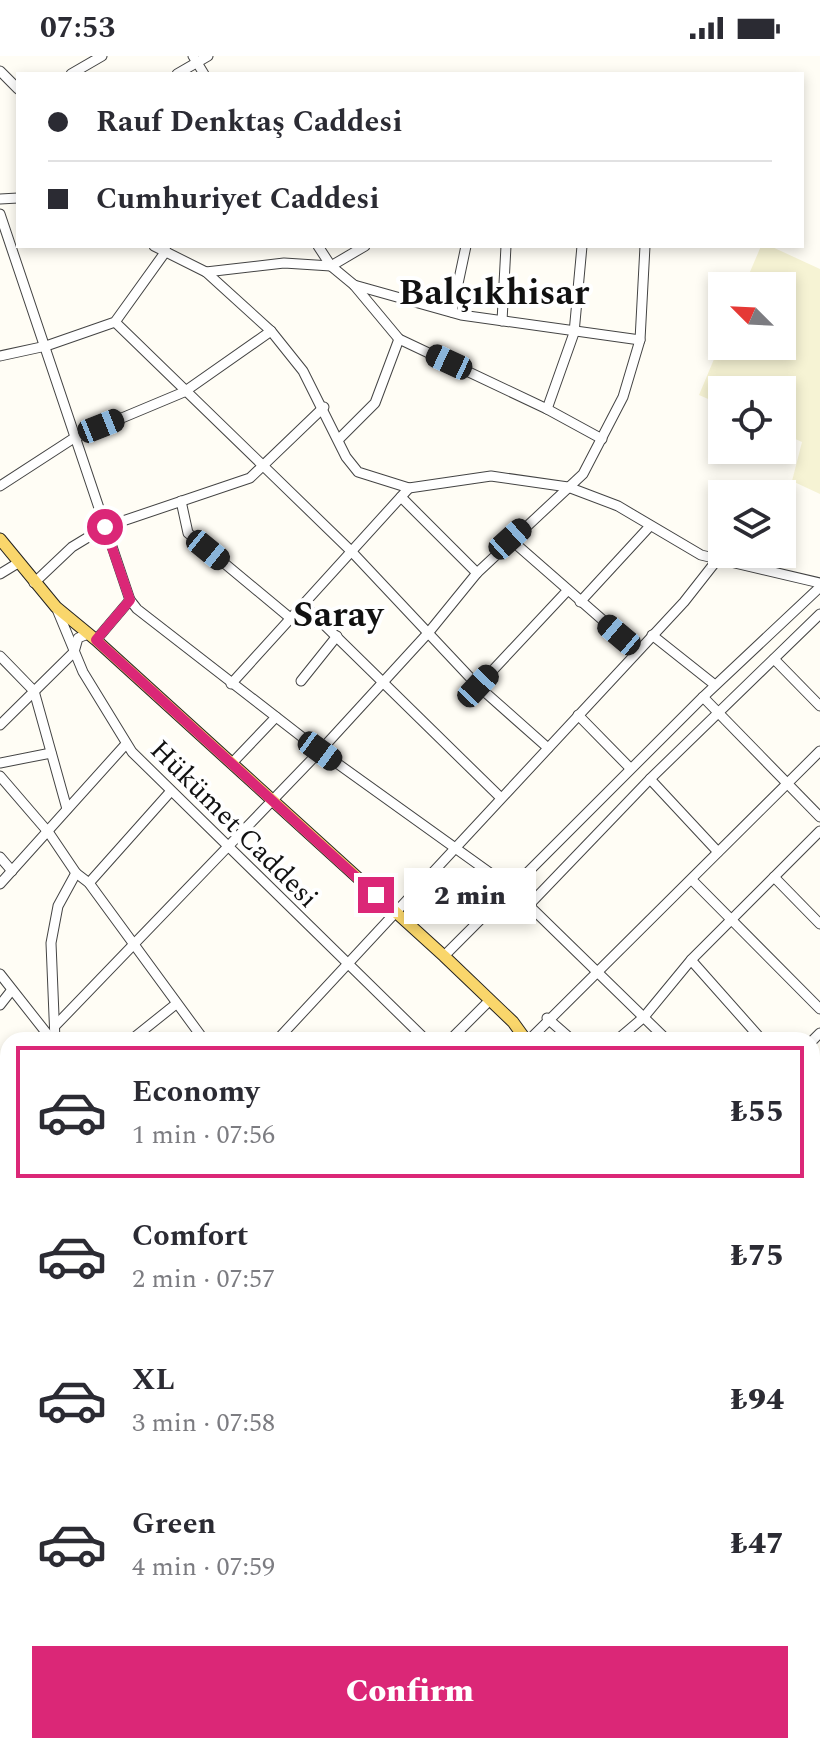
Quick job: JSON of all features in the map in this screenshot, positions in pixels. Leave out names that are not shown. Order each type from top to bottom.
[{"type":"main road","points":[[0,539],[56,607],[233,762],[444,956],[520,1032]]},
{"type":"street","points":[[74,72],[102,56]]},
{"type":"street","points":[[179,72],[195,59],[208,56]]},
{"type":"street","points":[[0,71],[16,87]]},
{"type":"street","points":[[0,214],[130,600],[145,617],[231,684],[511,888],[659,1032]]},
{"type":"street","points":[[159,248],[206,272],[271,331],[303,371],[324,407],[346,457],[358,472],[409,488],[491,476],[568,487],[618,506],[686,548],[708,557]]},
{"type":"street","points":[[319,248],[331,266],[354,285],[399,339],[547,409],[602,439]]},
{"type":"street","points":[[206,272],[284,263],[331,266],[362,248]]},
{"type":"street","points":[[452,312],[466,248]]},
{"type":"street","points":[[502,321],[506,248]]},
{"type":"street","points":[[547,409],[574,333],[582,248]]},
{"type":"street","points":[[56,1025],[320,751],[429,632],[477,573],[583,474],[623,397],[640,340],[645,248]]},
{"type":"street","points":[[0,356],[46,346],[115,322],[166,251]]},
{"type":"street","points":[[354,285],[452,312],[574,333],[640,340]]},
{"type":"street","points":[[115,322],[352,552],[478,686],[548,748]]},
{"type":"street","points":[[0,486],[74,438],[184,392],[271,331]]},
{"type":"street","points":[[339,439],[375,403],[399,339]]},
{"type":"street","points":[[34,583],[72,547],[105,527],[250,478],[324,407]]},
{"type":"street","points":[[231,684],[409,488]]},
{"type":"street","points":[[401,497],[477,573]]},
{"type":"street","points":[[181,501],[188,533],[289,617]]},
{"type":"street","points":[[580,602],[650,526]]},
{"type":"street","points":[[510,539],[637,650]]},
{"type":"street","points":[[0,574],[18,563]]},
{"type":"street","points":[[285,1032],[397,914],[710,568]]},
{"type":"street","points":[[750,568],[820,585]]},
{"type":"street","points":[[444,956],[630,768],[820,585]]},
{"type":"street","points":[[478,686],[567,591]]},
{"type":"street","points":[[0,725],[74,652],[76,641],[92,637],[130,600]]},
{"type":"street","points":[[303,604],[500,797]]},
{"type":"street","name":"Hükümet Caddesi","points":[[56,607],[74,652],[126,744],[418,1032]]},
{"type":"street","points":[[529,905],[650,779],[820,614]]},
{"type":"street","points":[[652,635],[715,685]]},
{"type":"street","points":[[301,681],[337,636]]},
{"type":"street","points":[[0,656],[34,691],[67,809]]},
{"type":"street","points":[[774,659],[820,706]]},
{"type":"street","points":[[703,697],[820,817]]},
{"type":"street","points":[[578,715],[630,768]]},
{"type":"street","points":[[233,762],[276,717]]},
{"type":"street","points":[[0,884],[126,744]]},
{"type":"street","points":[[534,1032],[820,751]]},
{"type":"street","points":[[0,763],[51,753]]},
{"type":"street","points":[[0,776],[49,833],[76,873],[89,883],[198,1032]]},
{"type":"street","points":[[650,779],[718,852]]},
{"type":"street","points":[[89,883],[171,791]]},
{"type":"street","points":[[626,1032],[644,1017],[691,960],[820,831]]},
{"type":"street","points":[[0,857],[12,871]]},
{"type":"street","points":[[55,1032],[51,943],[58,906],[76,873]]},
{"type":"street","points":[[774,877],[820,924]]},
{"type":"street","points":[[692,880],[820,1009]]},
{"type":"street","points":[[691,960],[755,1032]]},
{"type":"street","points":[[0,974],[46,1032]]},
{"type":"street","points":[[0,1005],[11,991]]},
{"type":"street","points":[[458,1032],[490,1000]]},
{"type":"street","points":[[142,1032],[176,1004]]},
{"type":"street","points":[[547,1018],[563,1032]]},
{"type":"shaded area","points":[[760,248],[774,248],[820,269],[820,494],[792,480],[802,442],[796,439],[796,376],[708,376],[708,399],[699,395],[714,360],[796,360],[796,272],[750,272]]},
{"type":"district","name":"Balçıkhisar","points":[[494,291]]},
{"type":"district","name":"Saray","points":[[338,613]]},
{"type":"route","points":[[105,527],[130,600],[96,640],[376,895]]}]
